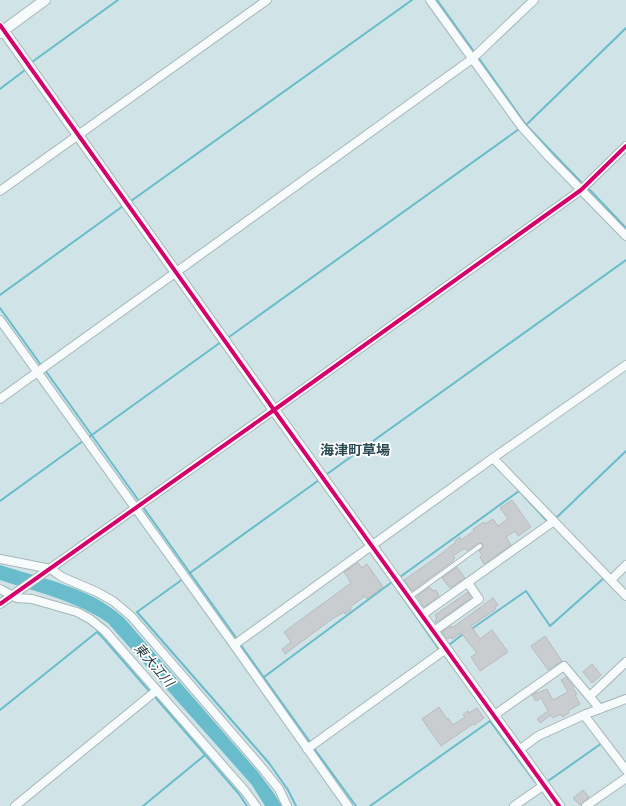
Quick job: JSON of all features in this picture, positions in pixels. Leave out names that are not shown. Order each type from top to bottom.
[{"type":"street","points":[[45,0],[1,29],[559,806]]},
{"type":"street","points":[[0,191],[267,0]]},
{"type":"street","points":[[430,0],[521,126],[626,236]]},
{"type":"street","points":[[0,399],[472,59],[534,0]]},
{"type":"street","points":[[0,604],[581,190],[626,146]]},
{"type":"street","points":[[0,320],[348,806]]},
{"type":"street","points":[[234,645],[493,458],[626,365]]},
{"type":"street","points":[[493,458],[626,596]]},
{"type":"street","points":[[422,615],[554,521]]},
{"type":"street","points":[[0,558],[48,570],[98,592],[113,601],[131,616],[263,768],[279,789],[287,806]]},
{"type":"street","points":[[610,580],[626,565]]},
{"type":"street","points":[[434,631],[479,599],[468,583]]},
{"type":"street","points":[[0,589],[14,593],[17,598],[32,599],[63,608],[90,619],[105,631],[256,806]]},
{"type":"street","points":[[307,749],[446,649]]},
{"type":"street","points":[[590,696],[626,662]]},
{"type":"street","points":[[493,716],[564,666],[600,709]]},
{"type":"street","points":[[15,806],[157,690]]},
{"type":"street","points":[[519,750],[538,736],[584,715],[626,699]]},
{"type":"street","points":[[584,715],[626,770]]},
{"type":"street","points":[[586,806],[626,778]]},
{"type":"street","points":[[514,806],[544,785]]},
{"type":"lane","points":[[409,597],[480,546]]},
{"type":"water","name":"東大江川","points":[[0,565],[81,591],[111,607],[124,618],[258,772],[282,806],[265,806],[252,785],[108,623],[96,615],[70,603],[0,580]]},
{"type":"building","points":[[512,500],[531,527],[518,536],[515,531],[506,537],[511,545],[484,564],[480,557],[482,555],[479,551],[483,547],[482,543],[478,543],[467,551],[465,548],[453,556],[455,558],[453,561],[412,591],[404,580],[437,557],[460,537],[461,540],[474,531],[473,529],[484,522],[485,524],[493,519],[498,526],[508,519],[500,508]]},
{"type":"building","points":[[358,563],[362,568],[367,564],[383,587],[367,599],[365,596],[350,607],[351,610],[332,619],[285,654],[282,649],[291,642],[284,632],[351,583],[344,572]]},
{"type":"building","points":[[457,567],[465,578],[450,588],[442,578]]},
{"type":"building","points":[[430,587],[433,591],[436,590],[439,596],[424,607],[417,596]]},
{"type":"building","points":[[468,592],[471,598],[436,623],[435,620],[437,619],[435,615]]},
{"type":"building","points":[[493,598],[498,605],[495,607],[496,609],[471,626],[480,639],[492,630],[508,652],[480,671],[471,657],[477,653],[461,633],[452,639],[451,637],[447,639],[442,632],[451,626],[452,628]]},
{"type":"building","points":[[545,636],[562,661],[548,670],[531,646]]},
{"type":"building","points":[[592,664],[601,675],[592,683],[583,672]]},
{"type":"building","points":[[566,677],[574,688],[577,694],[575,695],[580,704],[568,711],[569,713],[562,717],[561,714],[553,718],[551,715],[540,723],[537,719],[548,711],[541,698],[536,701],[532,695],[547,689],[553,700],[568,692],[561,680]]},
{"type":"building","points":[[439,707],[453,725],[465,717],[463,715],[468,711],[469,713],[477,708],[484,718],[441,746],[422,719]]},
{"type":"building","points":[[583,790],[589,797],[580,805],[573,798]]},
{"type":"waterway","points":[[32,62],[118,0]]},
{"type":"waterway","points":[[131,201],[412,0]]},
{"type":"waterway","points":[[437,0],[475,53]]},
{"type":"waterway","points":[[526,125],[626,28]]},
{"type":"waterway","points":[[478,57],[526,125],[581,182]]},
{"type":"waterway","points":[[0,89],[25,70]]},
{"type":"waterway","points":[[229,337],[519,129]]},
{"type":"waterway","points":[[588,188],[626,228]]},
{"type":"waterway","points":[[0,295],[123,206]]},
{"type":"waterway","points":[[327,474],[626,260]]},
{"type":"waterway","points":[[0,308],[41,365]]},
{"type":"waterway","points":[[89,437],[221,342]]},
{"type":"waterway","points":[[45,370],[139,501]]},
{"type":"waterway","points":[[0,501],[83,441]]},
{"type":"waterway","points":[[555,519],[626,451]]},
{"type":"waterway","points":[[187,575],[319,480]]},
{"type":"waterway","points":[[400,577],[519,491],[520,492]]},
{"type":"waterway","points":[[523,495],[547,521],[549,520]]},
{"type":"waterway","points":[[143,507],[237,639]]},
{"type":"waterway","points":[[470,630],[526,591],[550,626],[604,578]]},
{"type":"waterway","points":[[183,579],[137,612],[269,763],[288,790],[296,806]]},
{"type":"waterway","points":[[264,677],[392,582],[438,648]]},
{"type":"waterway","points":[[97,632],[150,692]]},
{"type":"waterway","points":[[0,710],[97,632]]},
{"type":"waterway","points":[[449,645],[463,634]]},
{"type":"waterway","points":[[240,644],[310,742]]},
{"type":"waterway","points":[[155,697],[239,794],[247,806]]},
{"type":"waterway","points":[[370,806],[490,721],[535,782]]},
{"type":"waterway","points":[[548,781],[602,743]]},
{"type":"waterway","points":[[313,747],[356,806]]},
{"type":"waterway","points":[[143,806],[205,755]]},
{"type":"cycle path","points":[[0,25],[274,410],[559,806]]},
{"type":"cycle path","points":[[0,604],[581,190],[626,146]]},
{"type":"district","name":"海津町草場","points":[[355,450]]}]
